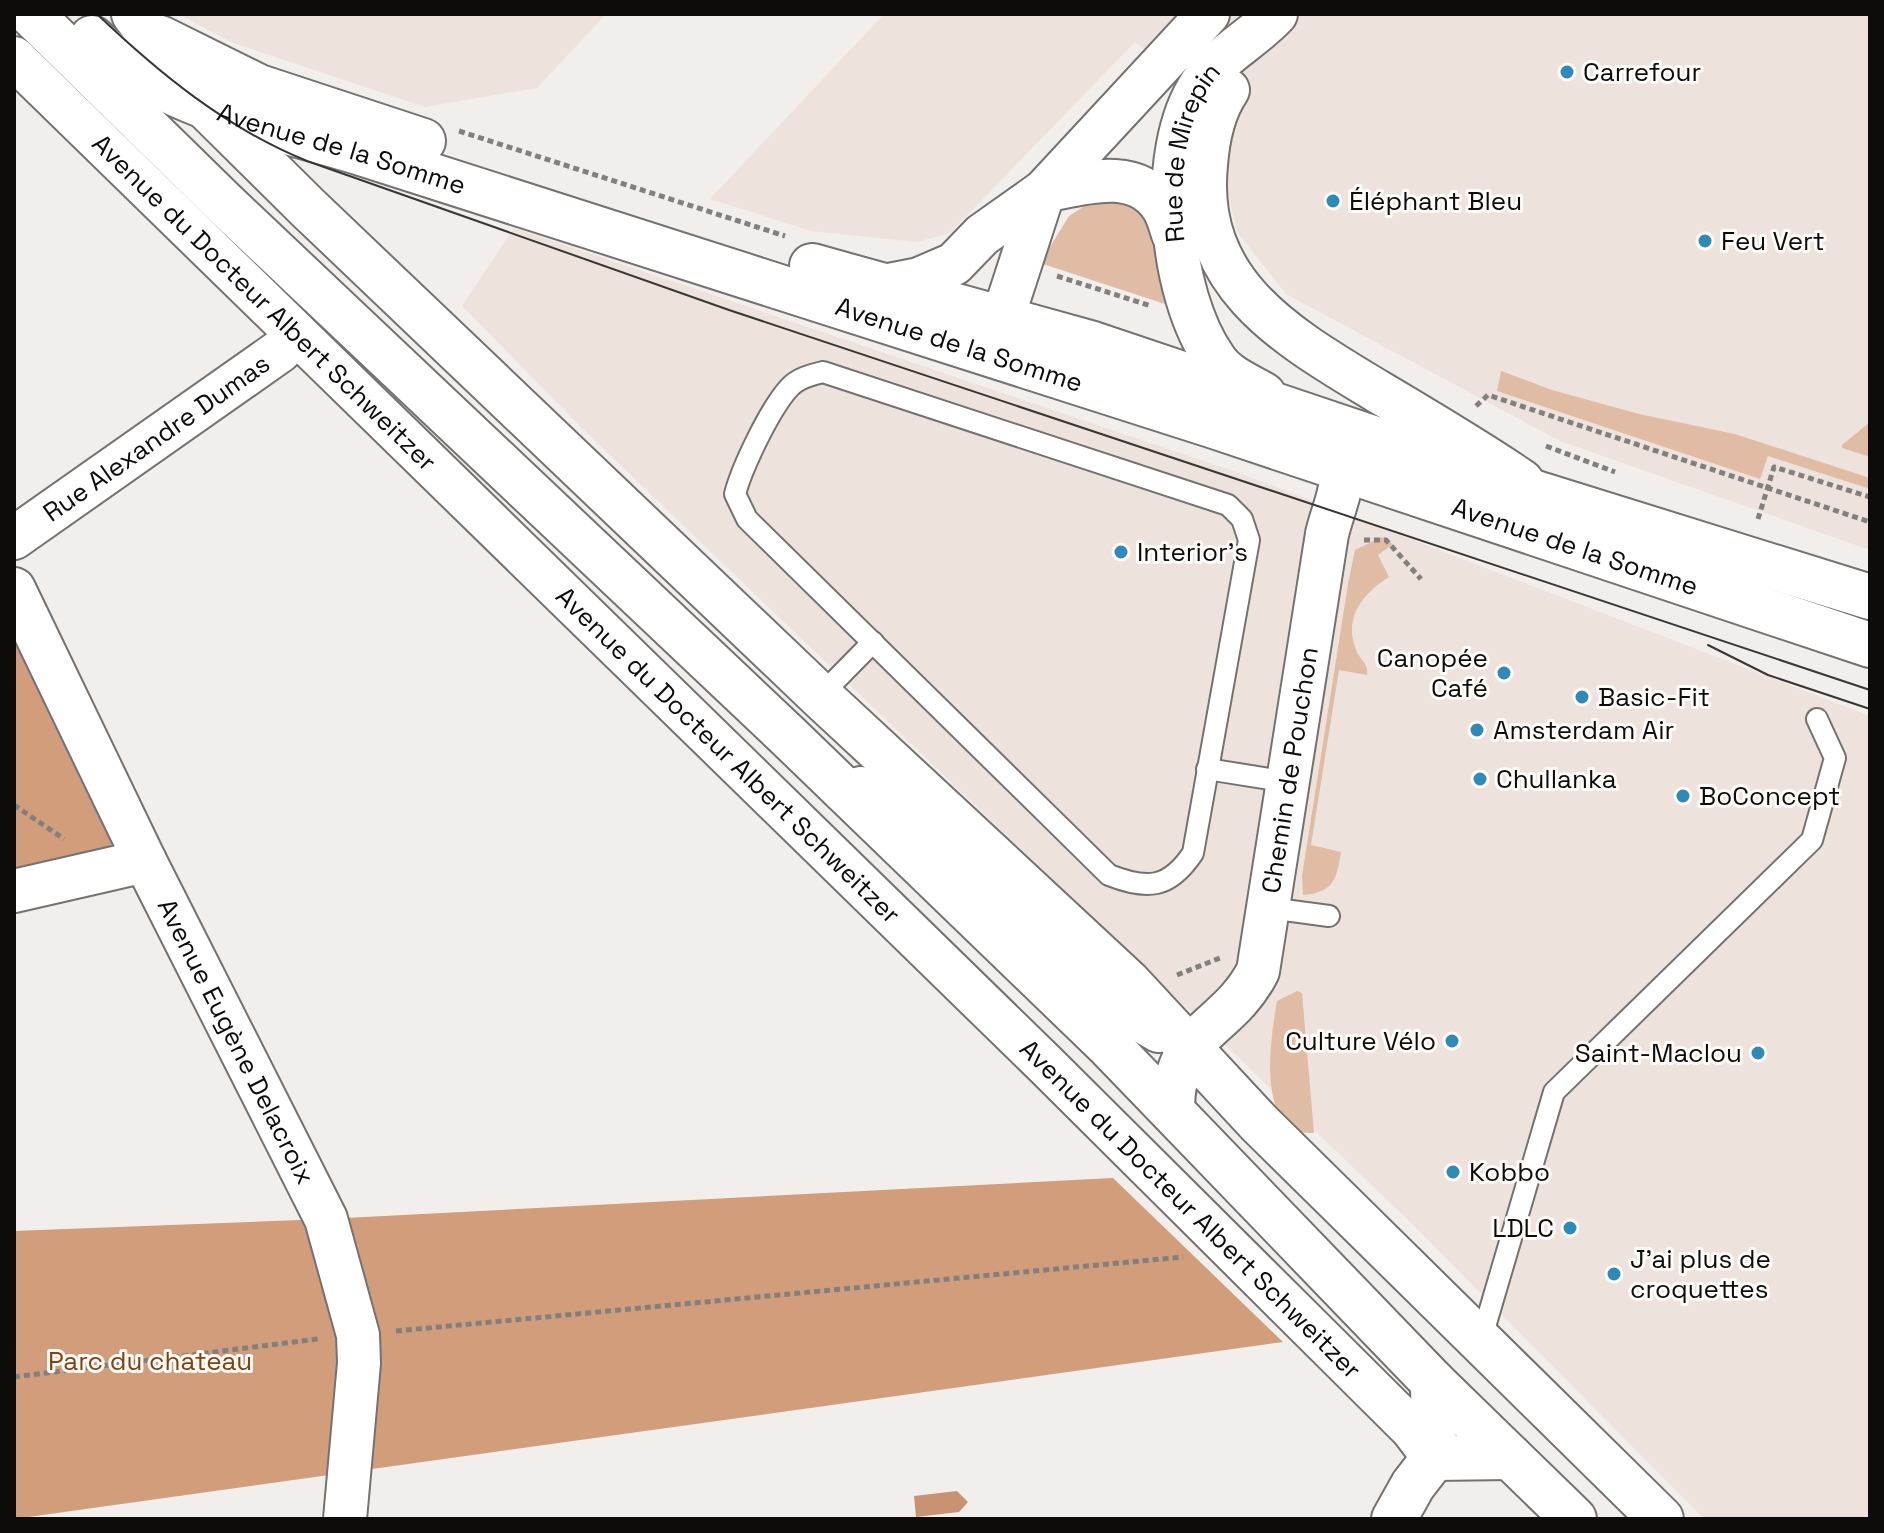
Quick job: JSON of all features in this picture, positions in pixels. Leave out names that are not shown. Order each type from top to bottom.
[{"type":"main road","points":[[31,14],[269,246],[788,736],[1173,1110],[1433,1382],[1574,1519]]},
{"type":"main road","name":"Avenue de la Somme","points":[[67,14],[136,75],[206,107],[1033,368],[1870,645]]},
{"type":"main road","points":[[141,22],[206,107],[439,336],[1128,982],[1259,1123],[1661,1519]]},
{"type":"main road","name":"Avenue de la Somme","points":[[141,22],[259,87],[878,287],[1003,317],[1542,495],[1870,597]]},
{"type":"main road","points":[[1404,1511],[1434,1458],[1433,1382]]},
{"type":"main road","points":[[1434,1458],[1546,1460],[1609,1519]]},
{"type":"street","name":"Rue de Mirepin","points":[[878,287],[919,279],[954,264],[982,235],[1044,191],[1208,14]]},
{"type":"street","points":[[1266,24],[1218,104],[1208,140],[1204,184],[1210,228],[1224,263],[1238,286],[1282,331],[1542,495]]},
{"type":"street","name":"Rue de Mirepin","points":[[1266,24],[1222,57],[1200,85],[1187,111],[1179,136],[1173,178],[1173,234],[1194,317],[1215,359],[1228,373],[1300,414],[1338,453],[1345,471]]},
{"type":"street","name":"Avenue du Docteur Albert Schweitzer","points":[[14,58],[1412,1429],[1434,1458]]},
{"type":"street","points":[[1033,368],[1010,336],[1003,317],[1044,191],[1116,180],[1140,186],[1161,205],[1173,234]]},
{"type":"street","name":"Rue Alexandre Dumas","points":[[14,538],[280,351],[296,335]]},
{"type":"street","name":"Chemin de Pouchon","points":[[1189,1046],[1249,988],[1258,971],[1325,544],[1345,471]]},
{"type":"street","name":"Avenue Eugène Delacroix","points":[[14,589],[145,861],[326,1219],[358,1335],[359,1363],[345,1519]]},
{"type":"street","points":[[788,736],[920,829],[1016,908],[1135,1018],[1189,1046],[1178,1064],[1173,1110]]},
{"type":"street","points":[[14,891],[145,861]]},
{"type":"lane","points":[[823,372],[1228,505],[1242,519],[1249,540],[1207,769],[1193,853],[1181,871],[1159,884],[1134,885],[1109,875],[747,519],[735,494],[741,471],[790,387],[805,376],[823,372]]},
{"type":"lane","points":[[820,696],[873,642]]},
{"type":"lane","points":[[1476,1338],[1484,1330],[1554,1092],[1812,840],[1835,758],[1817,719]]},
{"type":"lane","points":[[1207,769],[1289,782]]},
{"type":"lane","points":[[1269,908],[1329,916]]},
{"type":"path","points":[[447,127],[792,239]]},
{"type":"path","points":[[1466,414],[1488,395],[1870,522]]},
{"type":"path","points":[[1536,443],[1621,474]]},
{"type":"path","points":[[1744,518],[1757,523],[1774,467],[1870,497]]},
{"type":"path","points":[[1349,541],[1386,540],[1421,579]]},
{"type":"path","points":[[14,1377],[358,1335],[1193,1256],[1214,1234]]},
{"type":"shaded area","points":[[178,14],[606,14],[537,88],[425,107],[231,42]]},
{"type":"shaded area","points":[[884,14],[1870,14],[1870,550],[1560,441],[1286,294],[1238,233],[1222,174],[1229,119],[1135,42],[950,233],[917,242],[811,231],[710,199]]},
{"type":"shaded area","points":[[1097,198],[1127,200],[1156,224],[1177,308],[1040,263],[1069,216]]},
{"type":"shaded area","points":[[514,228],[1237,472],[1870,716],[1870,1519],[1704,1519],[1408,1220],[589,435],[462,306]]},
{"type":"shaded area","points":[[1501,371],[1552,390],[1639,414],[1735,434],[1870,478],[1870,489],[1768,456],[1760,479],[1497,391]]},
{"type":"shaded area","points":[[1870,422],[1870,457],[1842,448],[1842,445]]},
{"type":"shaded area","points":[[1382,537],[1393,544],[1378,555],[1389,577],[1363,599],[1352,629],[1353,640],[1366,665],[1367,675],[1339,670],[1311,845],[1341,852],[1339,862],[1335,877],[1327,888],[1303,895],[1302,876],[1355,550]]},
{"type":"shaded area","points":[[1297,991],[1302,993],[1314,1133],[1295,1130],[1282,1119],[1274,1102],[1271,1082],[1270,1059],[1277,1001]]},
{"type":"shaded area","points":[[957,1491],[968,1502],[959,1512],[916,1517],[914,1496]]},
{"type":"green space","points":[[14,604],[117,838],[107,849],[14,870]]},
{"type":"green space","name":"Parc du chateau","points":[[1113,1178],[1283,1342],[14,1519],[14,1231],[326,1219]]},
{"type":"tram line","points":[[97,14],[195,98],[249,133],[307,161],[729,310],[1870,690]]},
{"type":"tram line","points":[[1708,645],[1768,675],[1870,709]]},
{"type":"place","name":"Carrefour","points":[[1567,72]]},
{"type":"place","name":"Éléphant Bleu","points":[[1333,201]]},
{"type":"place","name":"Feu Vert","points":[[1705,241]]},
{"type":"place","name":"Interior's","points":[[1121,552]]},
{"type":"place","name":"Canopée Café","points":[[1504,673]]},
{"type":"place","name":"Basic-Fit","points":[[1582,697]]},
{"type":"place","name":"Amsterdam Air","points":[[1477,730]]},
{"type":"place","name":"Chullanka","points":[[1480,779]]},
{"type":"place","name":"BoConcept","points":[[1683,796]]},
{"type":"place","name":"Culture Vélo","points":[[1452,1041]]},
{"type":"place","name":"Saint-Maclou","points":[[1758,1053]]},
{"type":"place","name":"Kobbo","points":[[1453,1172]]},
{"type":"place","name":"LDLC","points":[[1570,1228]]},
{"type":"place","name":"J'ai plus de croquettes","points":[[1614,1274]]}]
